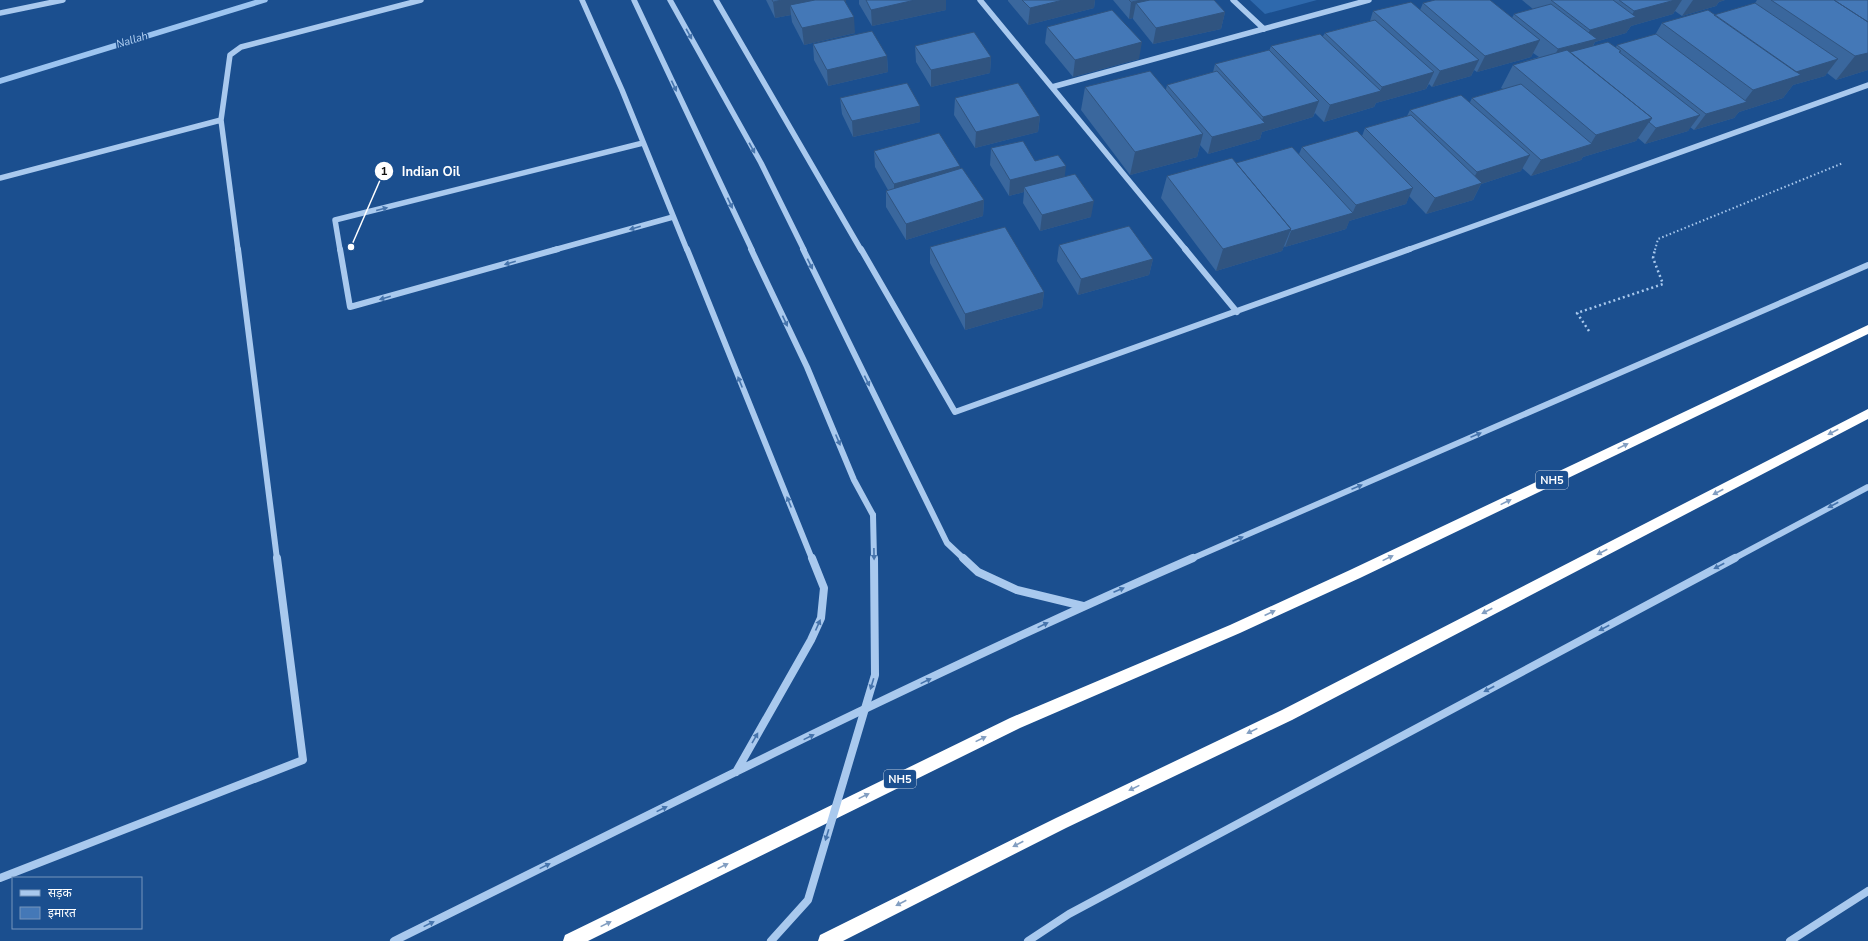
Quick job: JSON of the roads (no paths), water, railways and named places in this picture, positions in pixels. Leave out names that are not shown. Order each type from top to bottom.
[{"type":"highway","name":"NH5","points":[[571,941],[1015,723],[1235,629],[1355,574],[1868,329]]},
{"type":"highway","points":[[826,941],[1061,822],[1287,715],[1868,414]]},
{"type":"street","points":[[0,13],[63,0]]},
{"type":"street","points":[[0,878],[303,760],[221,120],[230,55],[241,47],[421,0]]},
{"type":"street","points":[[582,0],[643,143],[824,588],[821,618],[811,640],[736,772]]},
{"type":"street","points":[[634,0],[807,367],[854,480],[873,515],[875,675],[808,900],[771,941]]},
{"type":"street","points":[[670,0],[761,163],[947,543],[978,572],[1017,590],[1083,606]]},
{"type":"street","points":[[716,0],[955,412],[1868,86]]},
{"type":"street","points":[[980,0],[1237,312]]},
{"type":"street","points":[[1233,0],[1264,29]]},
{"type":"street","points":[[1052,87],[1368,0]]},
{"type":"street","points":[[0,178],[221,120]]},
{"type":"street","points":[[643,143],[335,220],[350,307],[673,217]]},
{"type":"street","points":[[394,941],[736,772],[1083,606],[1868,265]]},
{"type":"street","points":[[1028,941],[1069,914],[1868,487]]},
{"type":"street","points":[[1790,941],[1868,890]]},
{"type":"waterway","name":"Nallah","points":[[0,81],[264,0]]},
{"type":"place","name":"Indian Oil","points":[[351,247]]}]
